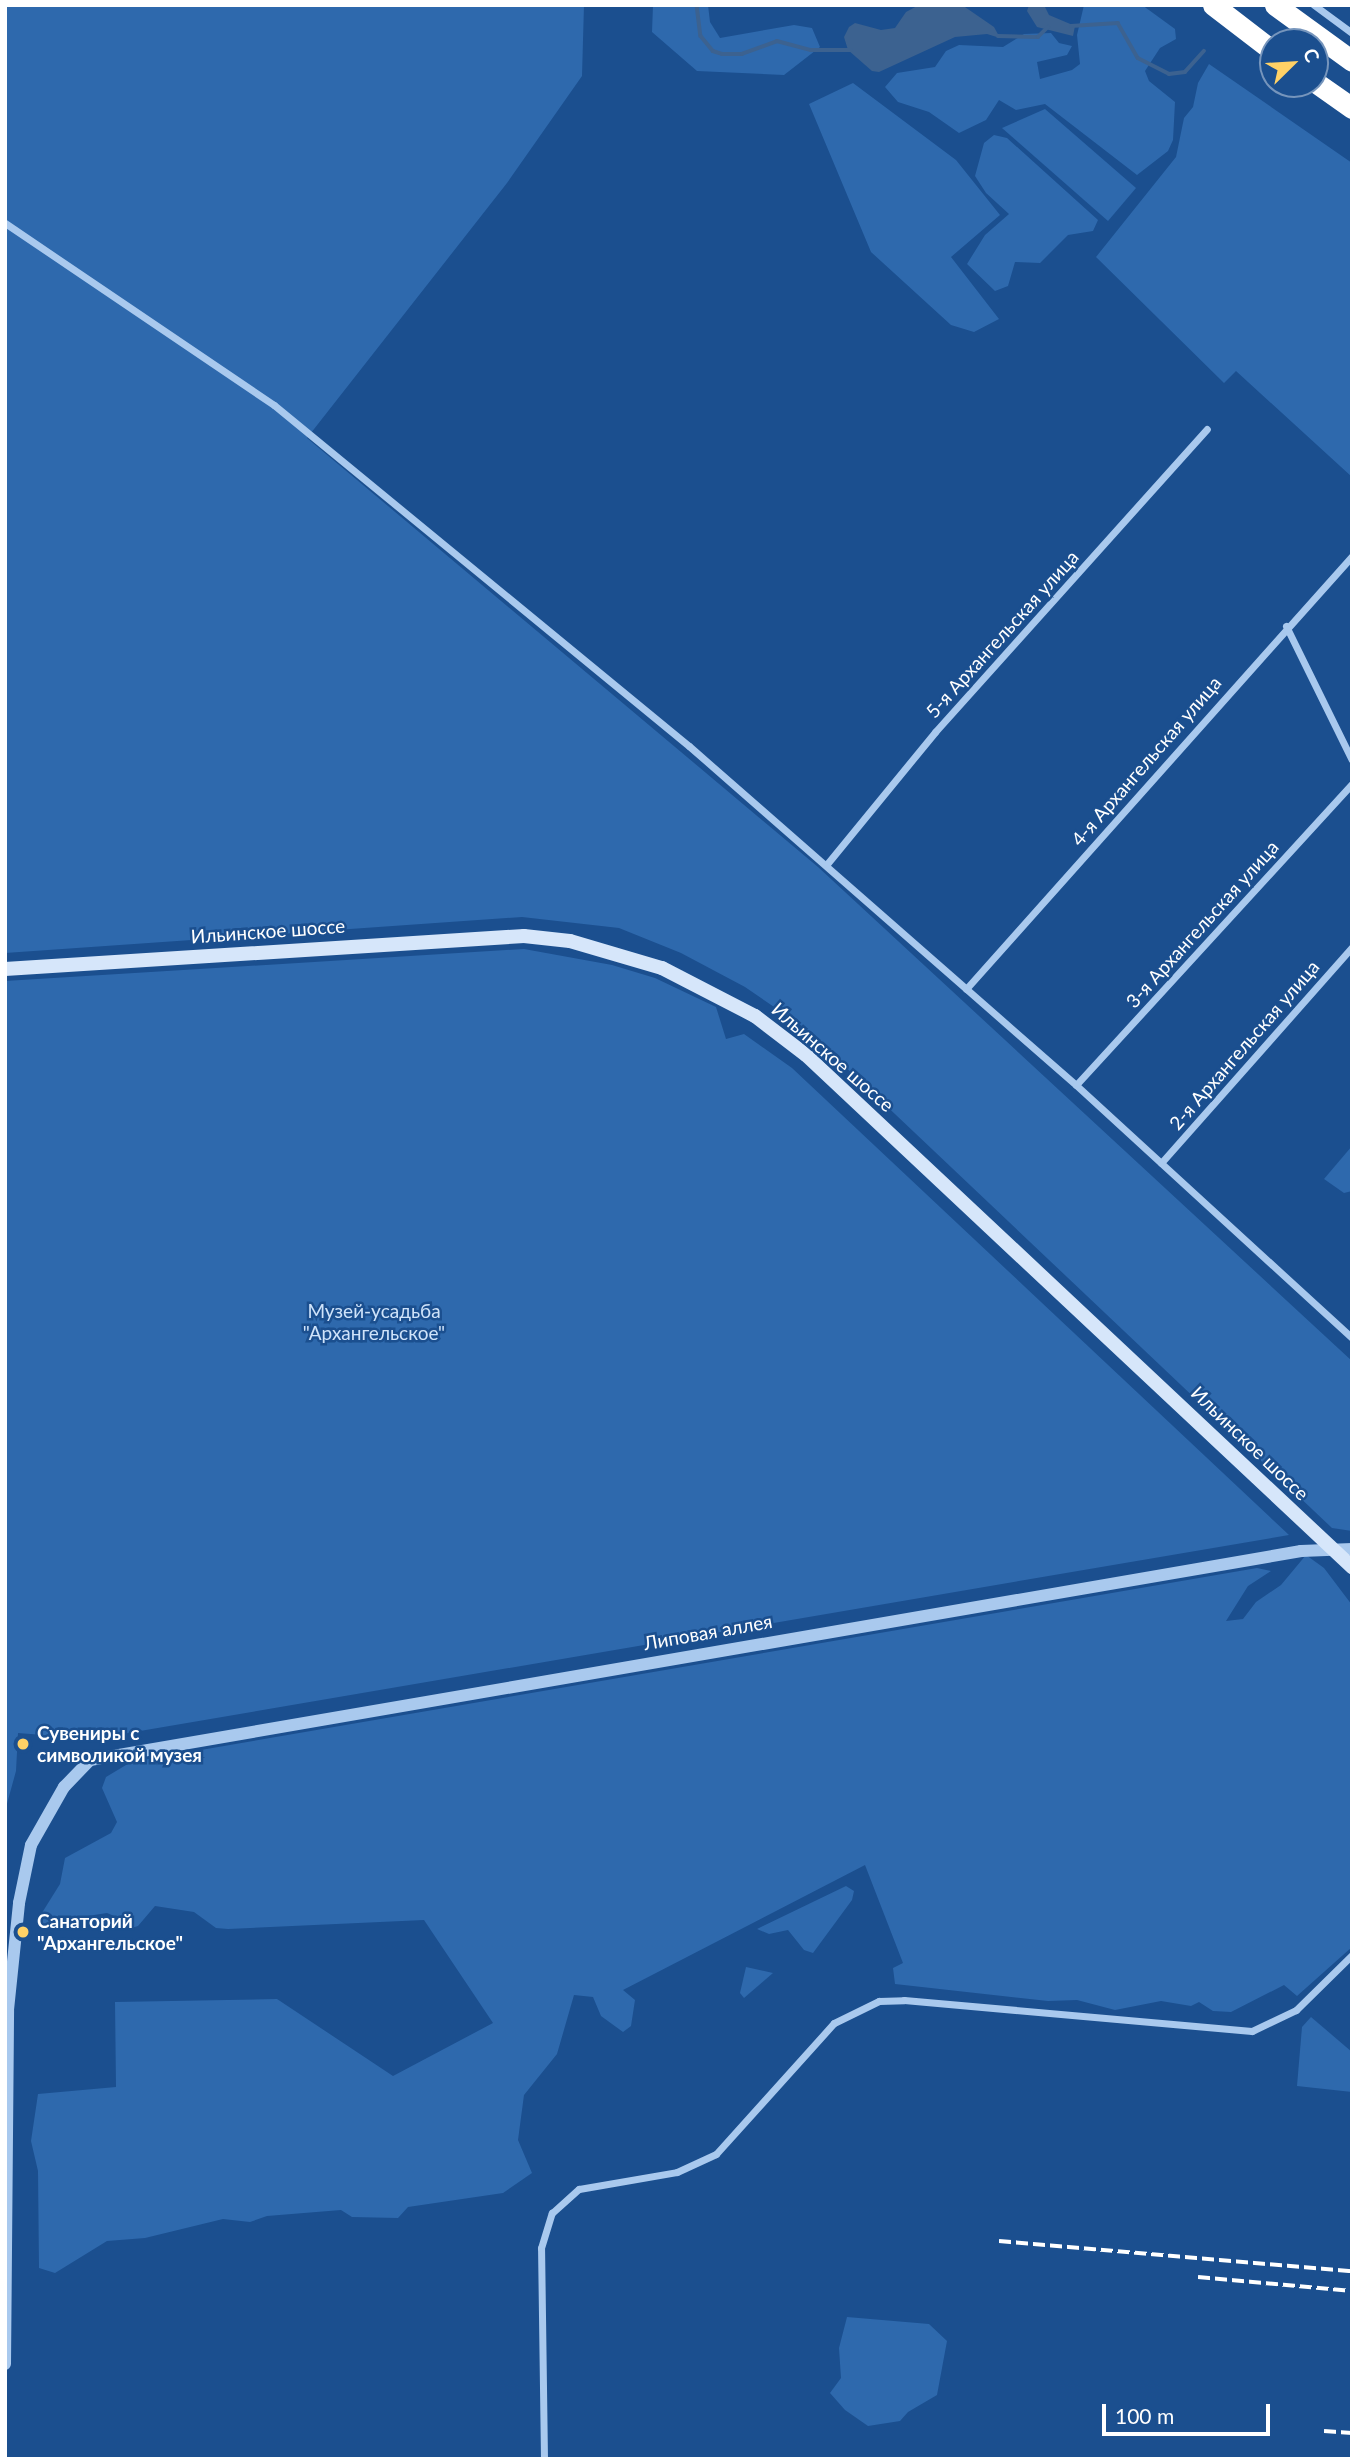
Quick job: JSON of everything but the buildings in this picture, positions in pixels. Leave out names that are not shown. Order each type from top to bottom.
[{"type":"highway","points":[[1213,5],[1259,40]]},
{"type":"highway","points":[[1275,5],[1352,61]]},
{"type":"highway","points":[[1329,92],[1352,108]]},
{"type":"main road","name":"Ильинское шоссе","points":[[5,969],[513,936],[570,941],[662,968],[755,1016],[806,1055],[1352,1567]]},
{"type":"street","points":[[1314,5],[1352,33]]},
{"type":"street","points":[[5,223],[303,427],[827,864],[1076,1085],[1352,1338]]},
{"type":"street","name":"5-я Архангельская улица","points":[[827,864],[935,732],[1207,429]]},
{"type":"street","name":"4-я Архангельская улица","points":[[966,989],[1286,626],[1352,555]]},
{"type":"street","points":[[1286,626],[1352,760]]},
{"type":"street","name":"3-я Архангельская улица","points":[[1076,1085],[1352,784]]},
{"type":"street","name":"2-я Архангельская улица","points":[[1161,1163],[1352,947]]},
{"type":"street","name":"Липовая аллея","points":[[5,2364],[8,2010],[19,1902],[32,1845],[64,1787],[90,1760],[1205,1567],[1301,1551],[1352,1549]]},
{"type":"street","points":[[544,2459],[541,2248],[552,2213],[579,2189],[677,2172],[716,2154],[834,2023],[879,2001],[904,2000],[1252,2031],[1296,2010],[1352,1955]]},
{"type":"green space","points":[[5,5],[584,5],[582,76],[507,183],[307,438],[818,867],[1352,1361],[1352,1531],[1332,1528],[802,1026],[745,987],[681,953],[619,928],[522,917],[5,953]]},
{"type":"green space","points":[[653,5],[708,5],[710,22],[720,38],[794,25],[812,28],[820,47],[784,75],[697,71],[652,32]]},
{"type":"green space","points":[[1084,5],[1142,5],[1175,29],[1176,39],[1160,48],[1145,71],[1149,81],[1175,102],[1173,140],[1168,151],[1137,175],[1045,104],[1016,110],[999,100],[986,120],[959,133],[929,112],[898,102],[885,87],[897,73],[935,67],[946,51],[959,45],[1003,47],[1024,34],[1051,33],[1059,43],[1072,46],[1067,55],[1037,62],[1040,79],[1072,70],[1080,64],[1077,35]]},
{"type":"green space","points":[[1209,64],[1352,163],[1352,477],[1236,371],[1224,383],[1096,257],[1176,157],[1184,118],[1193,107],[1198,83]]},
{"type":"green space","points":[[853,83],[956,160],[1000,215],[951,257],[999,319],[974,332],[951,325],[871,252],[809,104]]},
{"type":"green space","points":[[1045,109],[1136,188],[1108,221],[1002,128]]},
{"type":"green space","points":[[994,135],[1007,138],[1098,220],[1093,231],[1068,235],[1040,263],[1015,262],[1008,286],[995,291],[967,264],[985,235],[1009,214],[986,193],[975,176],[984,143]]},
{"type":"green space","name":"Музей-усадьба \"Архангельское\"","points":[[524,949],[612,965],[655,978],[716,1007],[726,1039],[744,1034],[792,1068],[1289,1535],[93,1739],[18,1733],[16,1771],[5,1811],[5,981]]},
{"type":"green space","points":[[1352,1146],[1352,1191],[1344,1193],[1324,1179]]},
{"type":"green space","points":[[1306,1555],[1324,1568],[1352,1605],[1352,1947],[1297,1996],[1284,1985],[1231,2012],[1213,2011],[1199,2002],[1191,2006],[1161,2001],[1115,2010],[1077,2000],[1048,2001],[895,1984],[893,1968],[903,1963],[865,1865],[623,1990],[635,2000],[631,2026],[623,2032],[601,2016],[593,1997],[574,1995],[557,2054],[524,2095],[518,2140],[532,2173],[503,2193],[408,2207],[398,2218],[352,2217],[341,2210],[267,2216],[250,2222],[223,2219],[145,2238],[107,2241],[55,2273],[39,2268],[38,2171],[31,2141],[38,2094],[116,2087],[115,2002],[277,1999],[393,2076],[493,2023],[424,1920],[228,1929],[216,1928],[194,1912],[155,1906],[138,1926],[125,1930],[119,1918],[107,1913],[81,1917],[58,1929],[44,1927],[40,1916],[60,1884],[65,1858],[111,1833],[117,1822],[102,1788],[106,1777],[131,1762],[1257,1568],[1271,1571],[1248,1586],[1226,1621],[1243,1619],[1256,1602],[1281,1585]]},
{"type":"green space","points":[[846,1886],[854,1891],[852,1900],[813,1953],[804,1950],[788,1930],[769,1934],[757,1929]]},
{"type":"green space","points":[[746,1967],[773,1973],[744,1998],[740,1993]]},
{"type":"green space","points":[[1311,2017],[1352,2052],[1352,2092],[1297,2086],[1302,2027]]},
{"type":"green space","points":[[847,2317],[929,2324],[947,2341],[937,2395],[908,2412],[900,2421],[868,2426],[845,2410],[830,2393],[841,2378],[839,2348]]},
{"type":"shaded area","points":[[919,5],[962,5],[994,27],[1000,38],[987,34],[955,37],[879,72],[872,71],[848,50],[844,37],[849,27],[855,23],[881,30],[895,28],[906,12]]},
{"type":"shaded area","points":[[1029,5],[1044,5],[1049,15],[1075,26],[1073,36],[1037,27],[1027,11]]},
{"type":"waterway","points":[[697,5],[701,36],[713,51],[722,54],[742,54],[777,41],[811,50],[851,50]]},
{"type":"waterway","points":[[1071,26],[1118,23],[1138,58],[1169,74],[1185,72],[1204,51]]},
{"type":"waterway","points":[[998,36],[1038,37],[1048,27]]},
{"type":"railway","points":[[999,2241],[1352,2271]]},
{"type":"railway","points":[[1198,2277],[1352,2291]]},
{"type":"railway","points":[[1324,2431],[1352,2433]]},
{"type":"place","name":"Сувениры с символикой музея","points":[[23,1744]]},
{"type":"place","name":"Санаторий \"Архангельское\"","points":[[23,1932]]}]
